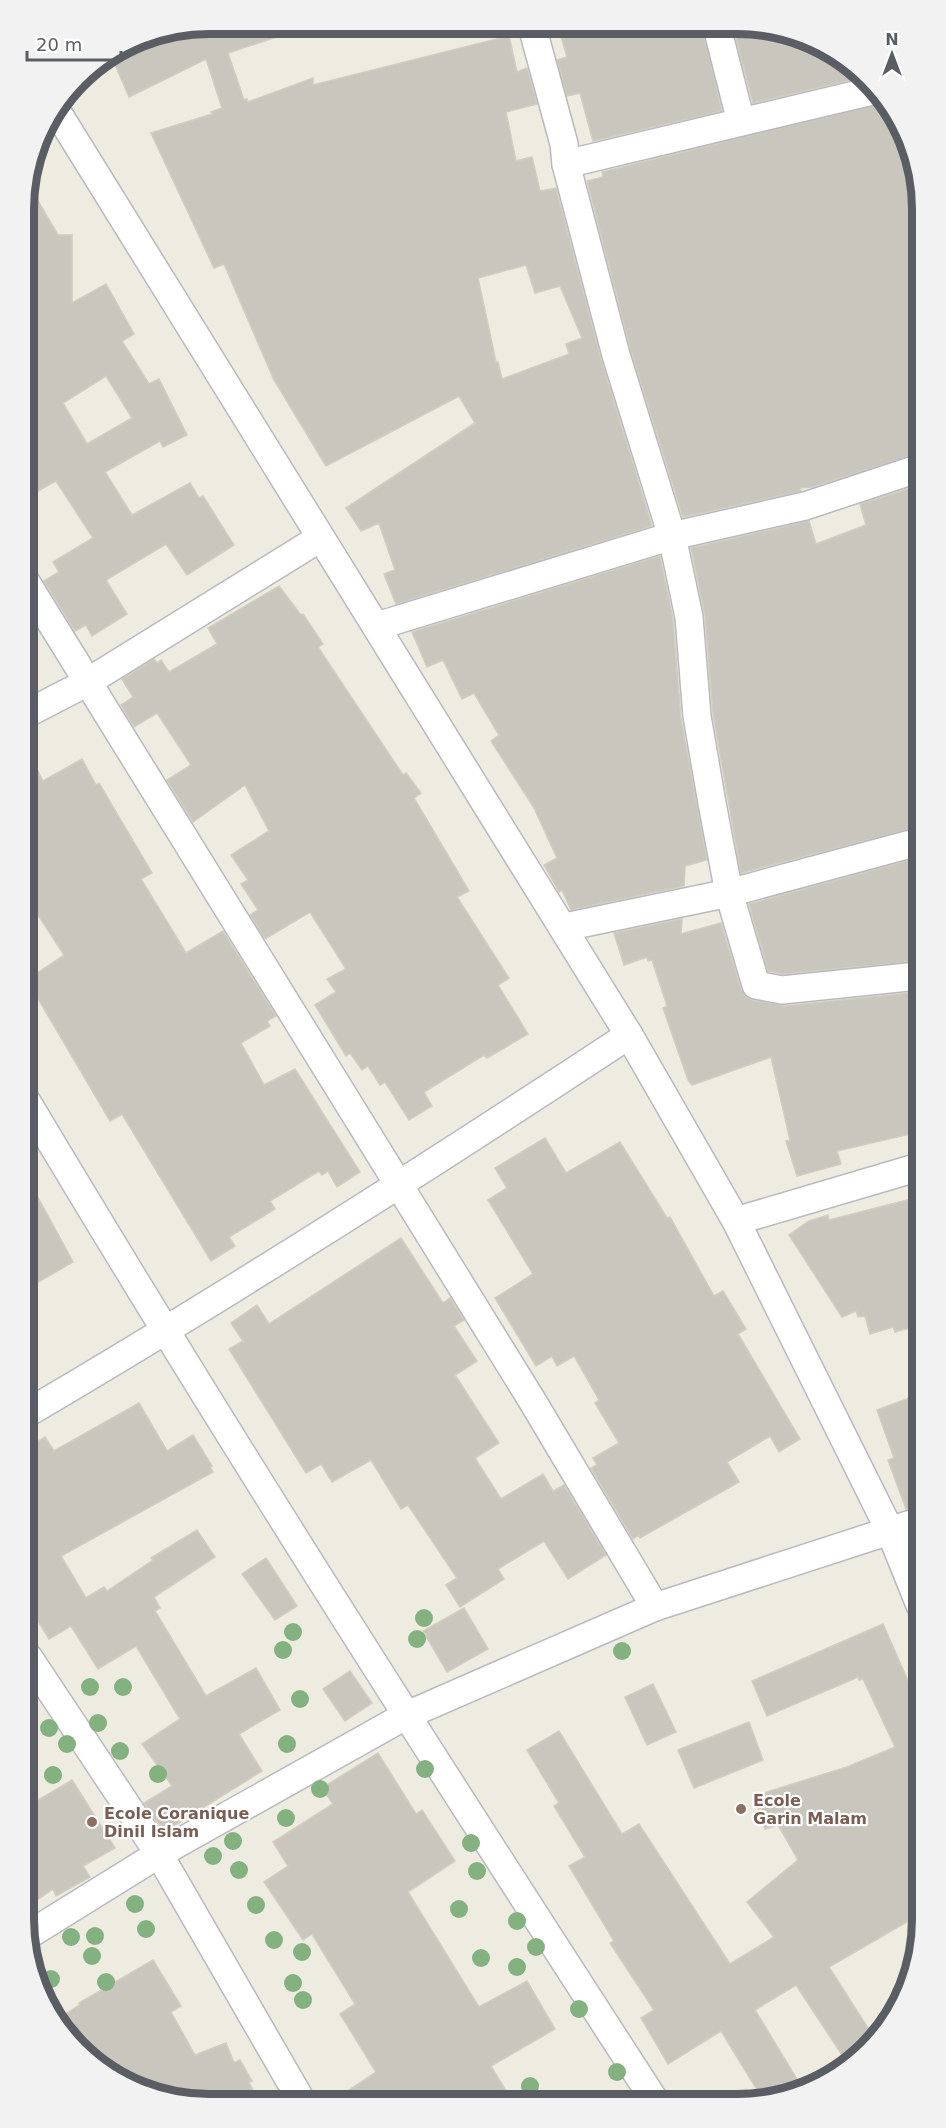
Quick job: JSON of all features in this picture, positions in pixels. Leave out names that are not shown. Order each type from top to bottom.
[{"type":"street","points":[[534,35],[616,355],[672,536],[688,617],[697,717],[729,893],[756,985],[782,990],[912,977]]},
{"type":"street","points":[[719,35],[741,122]]},
{"type":"street","points":[[566,164],[866,92]]},
{"type":"street","points":[[61,118],[320,538],[565,927],[629,1035],[736,1221],[890,1531],[911,1583]]},
{"type":"street","points":[[377,626],[672,536],[805,506],[912,471]]},
{"type":"street","points":[[35,710],[86,683],[320,538]]},
{"type":"street","points":[[35,597],[86,683],[533,1402],[655,1607]]},
{"type":"street","points":[[565,927],[729,893],[912,844]]},
{"type":"street","points":[[34,1408],[164,1332],[398,1187],[629,1035]]},
{"type":"street","points":[[34,1115],[164,1332],[405,1716],[650,2094]]},
{"type":"street","points":[[736,1221],[911,1169]]},
{"type":"street","points":[[35,1931],[159,1854],[405,1716],[655,1607],[911,1524]]},
{"type":"street","points":[[34,1666],[159,1854],[298,2094]]},
{"type":"building","points":[[198,35],[283,35],[228,53],[244,100],[247,99],[248,102],[313,78],[313,85],[509,36],[517,72],[527,68],[537,104],[506,112],[516,161],[532,157],[540,191],[556,188],[601,359],[652,526],[396,604],[384,574],[395,570],[379,523],[361,531],[346,508],[475,423],[459,396],[326,466],[274,380],[224,264],[214,268],[151,133],[212,114],[211,112],[222,108],[206,59],[129,97],[114,63],[143,48],[176,38]],"holes":[[[526,265],[535,293],[560,286],[582,338],[566,344],[569,354],[502,379],[498,362],[496,362],[478,278]]]},
{"type":"building","points":[[561,35],[704,35],[722,111],[593,141],[580,93],[567,96],[557,60],[567,57]]},
{"type":"building","points":[[735,35],[770,38],[792,44],[834,64],[853,79],[753,103]]},
{"type":"building","points":[[876,104],[893,132],[906,165],[910,187],[912,210],[912,456],[812,487],[800,488],[801,491],[683,517],[631,351],[587,181],[603,177],[602,172]]},
{"type":"building","points":[[35,196],[58,235],[72,235],[72,303],[106,284],[134,334],[122,341],[149,384],[159,379],[187,435],[163,447],[160,441],[105,472],[132,515],[190,483],[199,498],[203,496],[234,545],[187,575],[166,544],[106,580],[127,614],[92,636],[86,625],[75,631],[44,581],[59,572],[53,562],[93,538],[56,481],[35,493]],"holes":[[[106,376],[132,418],[87,444],[63,403]]]},
{"type":"building","points":[[912,488],[912,829],[741,873],[713,714],[705,616],[691,548],[809,521],[816,544],[866,525],[860,504]]},
{"type":"building","points":[[660,556],[673,619],[681,719],[707,860],[685,866],[684,886],[571,910],[562,890],[559,892],[544,865],[557,858],[534,808],[491,741],[499,735],[474,693],[462,699],[443,660],[427,667],[412,632]]},
{"type":"building","points":[[279,586],[301,615],[303,614],[323,644],[318,647],[403,775],[406,773],[421,793],[414,798],[469,891],[457,897],[509,978],[498,985],[528,1034],[487,1058],[484,1055],[424,1092],[432,1106],[409,1120],[385,1082],[380,1085],[368,1066],[362,1070],[350,1053],[346,1056],[315,1005],[336,992],[327,979],[346,969],[310,912],[265,939],[250,915],[258,910],[241,884],[248,880],[231,855],[269,831],[245,785],[193,822],[167,780],[191,765],[157,713],[134,727],[121,705],[133,697],[122,679],[154,659],[157,663],[161,660],[169,672],[217,644],[208,628]]},
{"type":"building","points":[[82,759],[96,785],[99,783],[152,873],[141,879],[186,953],[223,931],[276,1016],[267,1021],[270,1026],[241,1043],[264,1085],[295,1069],[360,1172],[337,1187],[328,1171],[322,1175],[319,1171],[270,1201],[275,1209],[229,1237],[235,1246],[211,1261],[122,1114],[110,1121],[35,993],[35,975],[64,955],[35,910],[35,764],[43,781]]},
{"type":"building","points":[[912,860],[912,962],[783,974],[768,971],[749,904]]},
{"type":"building","points":[[682,919],[681,934],[721,923],[741,989],[746,997],[753,1000],[784,1006],[912,993],[911,1134],[837,1151],[841,1164],[797,1176],[786,1141],[790,1140],[771,1057],[692,1085],[688,1080],[663,1008],[667,1006],[652,960],[648,961],[647,957],[624,965],[614,933]]},
{"type":"building","points":[[545,1138],[566,1173],[620,1142],[667,1218],[670,1217],[714,1296],[723,1291],[746,1329],[738,1334],[800,1439],[779,1452],[770,1436],[727,1462],[739,1482],[640,1538],[639,1535],[633,1539],[591,1468],[597,1465],[593,1458],[619,1443],[595,1403],[599,1400],[574,1356],[557,1366],[552,1356],[536,1366],[495,1298],[533,1274],[488,1200],[507,1188],[495,1168]]},
{"type":"building","points":[[34,1191],[73,1262],[34,1284]]},
{"type":"building","points":[[911,1199],[911,1327],[895,1332],[893,1327],[870,1334],[865,1316],[858,1317],[856,1311],[842,1317],[789,1235],[809,1221],[828,1215],[829,1220]]},
{"type":"building","points":[[401,1238],[443,1303],[450,1298],[464,1320],[454,1326],[477,1361],[455,1375],[499,1443],[475,1458],[501,1499],[543,1474],[553,1491],[564,1485],[606,1555],[568,1579],[544,1541],[498,1569],[504,1579],[460,1607],[446,1585],[457,1578],[408,1505],[401,1509],[371,1460],[332,1482],[321,1464],[306,1473],[229,1349],[243,1341],[231,1323],[257,1305],[269,1324]]},
{"type":"building","points":[[911,1397],[911,1508],[906,1509],[888,1460],[894,1458],[877,1410]]},
{"type":"building","points":[[139,1403],[167,1451],[193,1435],[212,1466],[210,1467],[213,1472],[61,1556],[86,1598],[104,1587],[107,1591],[153,1560],[151,1558],[197,1530],[215,1557],[154,1597],[160,1608],[155,1611],[206,1696],[256,1668],[280,1710],[239,1734],[262,1771],[164,1832],[144,1803],[172,1786],[142,1744],[180,1719],[136,1646],[98,1669],[71,1626],[49,1639],[34,1615],[34,1444],[45,1437],[54,1451]]},
{"type":"building","points":[[266,1558],[297,1606],[275,1620],[242,1574]]},
{"type":"building","points":[[464,1608],[488,1649],[447,1672],[423,1631]]},
{"type":"building","points":[[883,1624],[909,1683],[911,1682],[911,1919],[829,1967],[870,2031],[843,2057],[796,1985],[755,2010],[798,2081],[781,2088],[758,2092],[721,2031],[668,2064],[641,2018],[654,2010],[610,1943],[614,1941],[569,1866],[585,1857],[554,1806],[559,1803],[527,1750],[559,1731],[622,1834],[639,1824],[730,1964],[774,1937],[747,1902],[798,1860],[778,1825],[765,1829],[754,1796],[847,1767],[895,1747],[863,1679],[859,1680],[858,1677],[767,1716],[752,1681]]},
{"type":"building","points":[[350,1671],[372,1703],[345,1721],[323,1689]]},
{"type":"building","points":[[653,1684],[676,1732],[647,1745],[625,1697]]},
{"type":"building","points":[[749,1722],[763,1760],[694,1788],[678,1750]]},
{"type":"building","points":[[378,1753],[416,1814],[422,1810],[455,1861],[408,1892],[479,2007],[527,1981],[555,2029],[491,2066],[508,2094],[343,2094],[376,2072],[340,2014],[355,2004],[312,1934],[303,1940],[264,1882],[288,1866],[273,1842],[333,1804],[322,1788]]},
{"type":"building","points":[[72,1780],[115,1848],[83,1866],[90,1877],[56,1896],[53,1889],[34,1902],[34,1803]]},
{"type":"building","points":[[153,1960],[181,2006],[171,2012],[195,2055],[226,2043],[234,2063],[240,2060],[252,2081],[249,2083],[255,2094],[210,2094],[176,2090],[154,2084],[122,2070],[86,2042],[64,2015],[80,2005],[79,2003]]},
{"type":"place","name":"Ecole Garin Malam","points":[[741,1809]]},
{"type":"place","name":"Ecole Coranique Dinil Islam","points":[[92,1822]]}]
